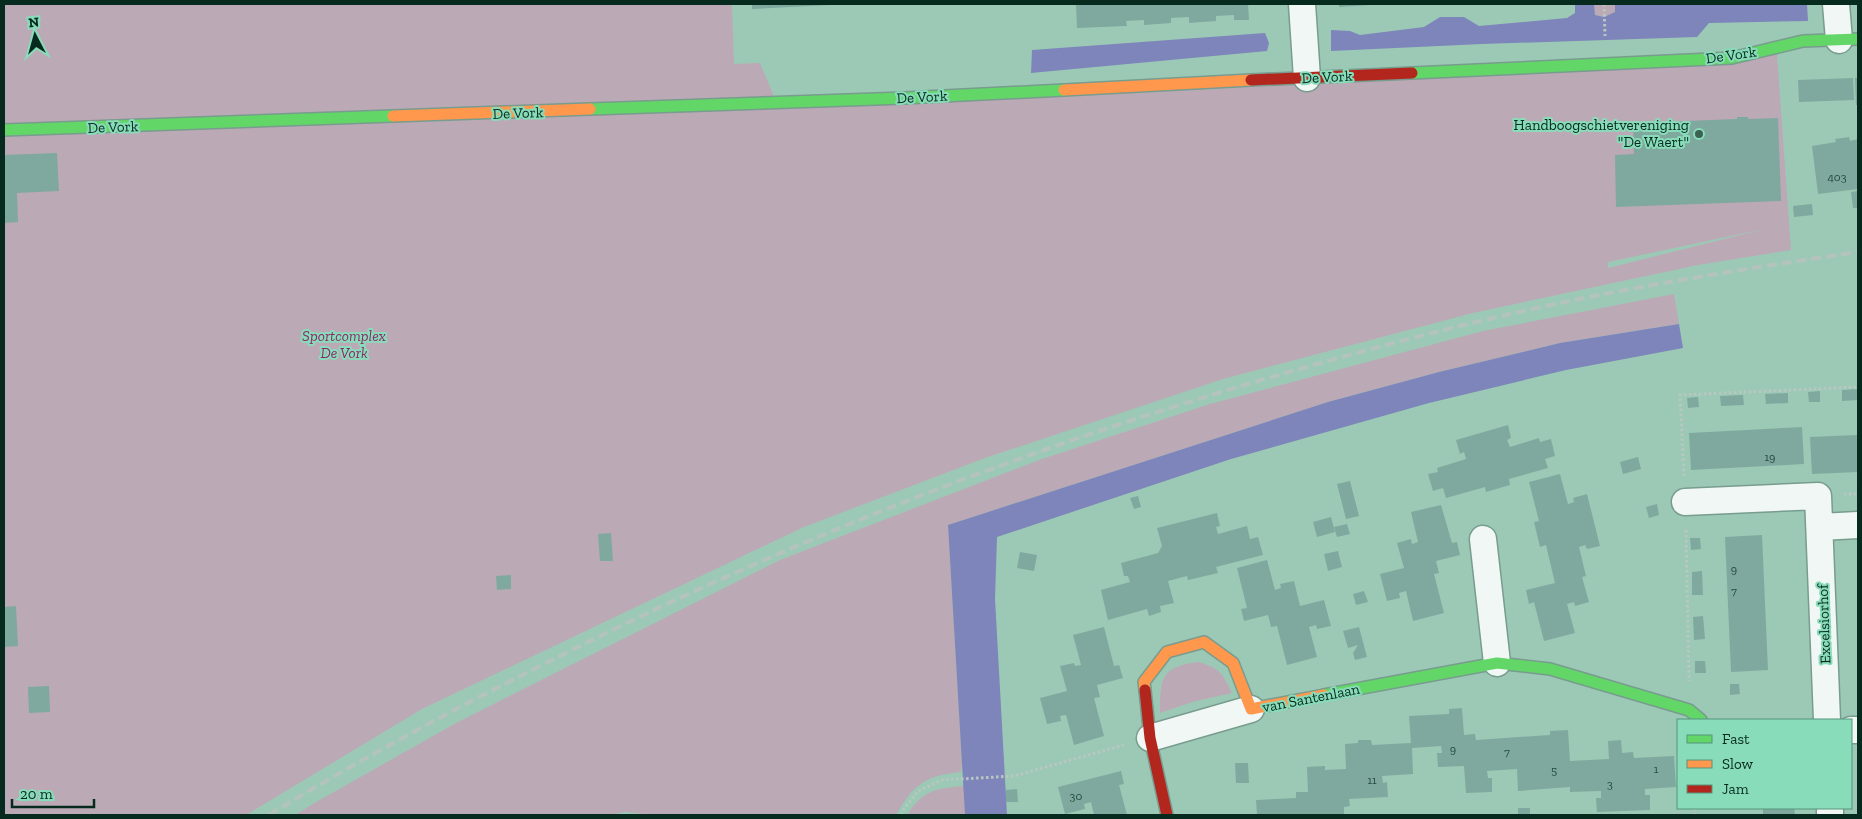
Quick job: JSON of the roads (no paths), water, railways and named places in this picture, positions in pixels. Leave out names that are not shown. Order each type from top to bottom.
[{"type":"street","points":[[1302,4],[1307,78]]},
{"type":"street","name":"De Vork","points":[[4,130],[848,101],[1732,58],[1803,41],[1848,39],[1836,4]]},
{"type":"street","name":"Excelsiorhof","points":[[1685,502],[1818,496],[1827,719]]},
{"type":"street","points":[[1820,527],[1858,525]]},
{"type":"street","points":[[1483,539],[1497,663]]},
{"type":"street","name":"van Santenlaan","points":[[1167,815],[1150,738],[1144,682],[1167,652],[1204,642],[1233,664],[1247,711]]},
{"type":"street","name":"van Santenlaan","points":[[1150,738],[1247,711],[1497,663],[1550,669],[1689,710],[1701,719]]},
{"type":"water","points":[[1575,4],[1594,4],[1595,15],[1604,17],[1615,12],[1615,4],[1807,4],[1808,21],[1709,23],[1697,37],[1331,51],[1331,30],[1350,31],[1360,35],[1424,27],[1440,17],[1464,17],[1479,26],[1567,18],[1575,13]]},
{"type":"water","points":[[1265,33],[1269,43],[1267,51],[1031,73],[1032,50]]},
{"type":"water","points":[[1679,324],[1683,348],[1566,370],[1429,403],[1231,459],[997,537],[995,599],[1007,815],[965,815],[948,525],[1328,402],[1439,372],[1560,343]]},
{"type":"railway","points":[[269,815],[371,755],[441,717],[632,621],[719,580],[896,506],[985,471],[1075,439],[1258,381],[1397,342],[1490,319],[1584,298],[1659,284],[1858,252]]},
{"type":"place","name":"Handboogschietvereniging \"De Waert\"","points":[[1699,134]]},
{"type":"park label","name":"Sportcomplex De Vork","points":[[344,344]]}]
